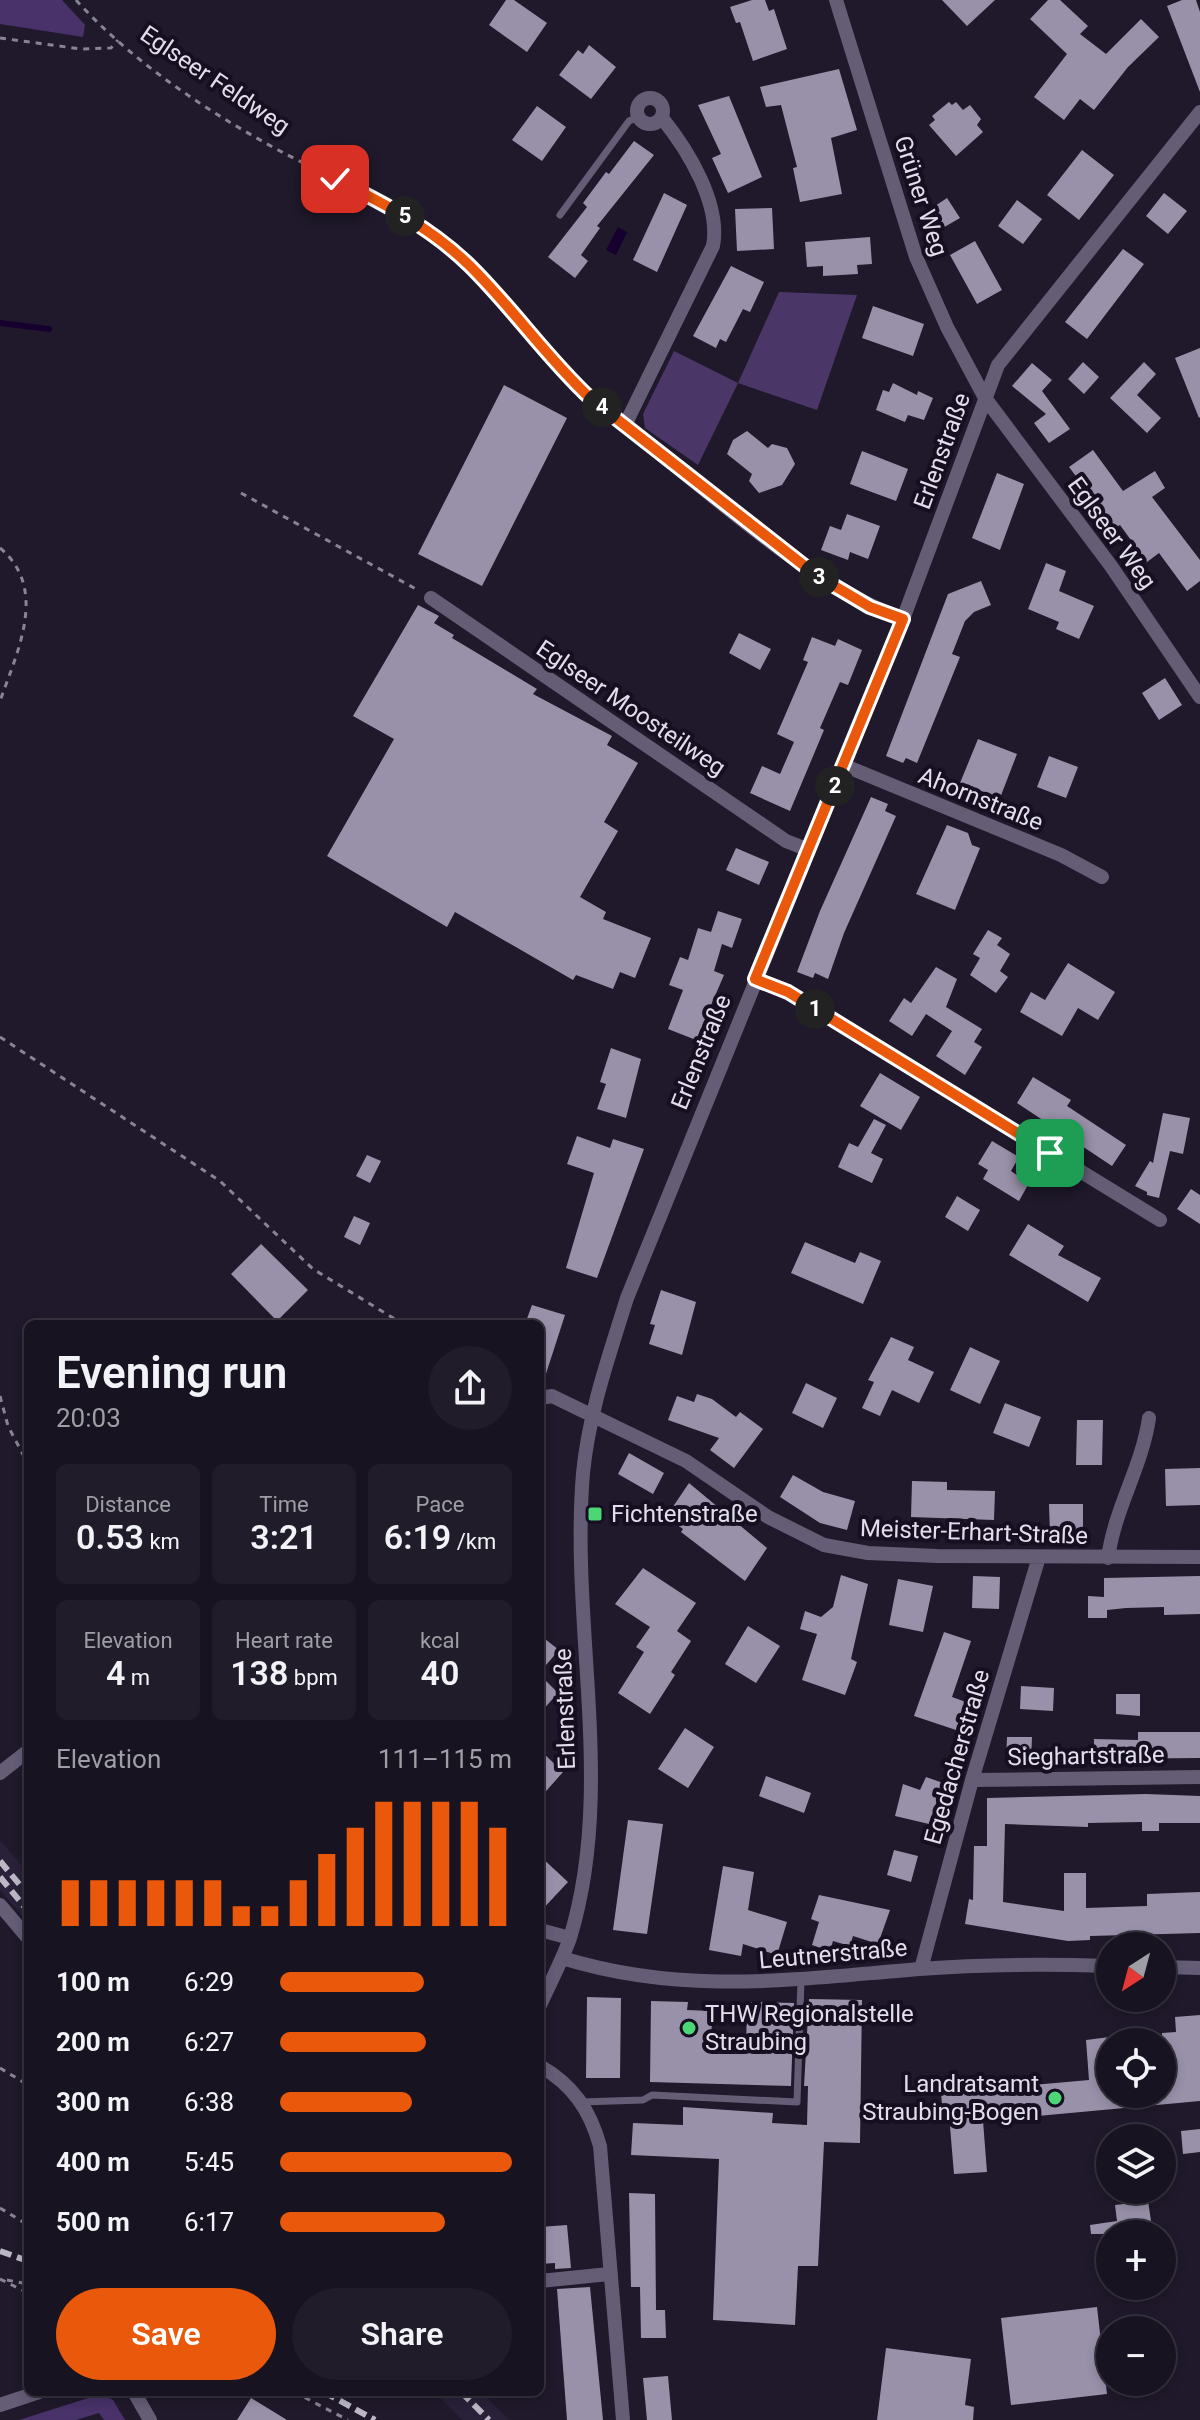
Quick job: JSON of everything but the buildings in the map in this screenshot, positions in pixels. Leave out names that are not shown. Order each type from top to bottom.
[{"type":"street","name":"Grüner Weg","points":[[836,0],[916,257],[985,398]]},
{"type":"street","points":[[662,118],[648,124],[638,117],[640,102],[651,97],[663,106],[662,118],[680,140],[717,226],[713,246],[625,425],[816,575],[870,607],[903,619]]},
{"type":"street","name":"Erlenstraße","points":[[544,1996],[570,1938],[581,1886],[588,1810],[589,1703],[582,1586],[583,1475],[591,1414],[627,1298],[903,619],[998,365],[1200,112]]},
{"type":"street","name":"Eglseer Weg","points":[[985,398],[1111,566],[1200,697]]},
{"type":"street","name":"Eglseer Moosteilweg","points":[[431,598],[786,841],[809,850]]},
{"type":"street","name":"Ahornstraße","points":[[843,765],[1061,855],[1102,877]]},
{"type":"street","points":[[755,979],[788,992],[1160,1220]]},
{"type":"street","points":[[544,1397],[552,1396],[591,1414]]},
{"type":"street","name":"Meister-Erhart-Straße","points":[[591,1414],[686,1461],[768,1517],[824,1545],[868,1553],[1200,1557]]},
{"type":"street","points":[[1108,1558],[1115,1519],[1146,1441],[1149,1418]]},
{"type":"street","name":"Egedacherstraße","points":[[921,1969],[972,1780],[1039,1557]]},
{"type":"street","points":[[0,1773],[24,1754]]},
{"type":"street","name":"Sieghartstraße","points":[[972,1780],[1200,1777]]},
{"type":"street","points":[[0,1905],[24,1933]]},
{"type":"street","points":[[544,1931],[570,1938]]},
{"type":"street","name":"Leutnerstraße","points":[[562,1958],[687,1983],[801,1980],[1005,1963],[1096,1966]]},
{"type":"street","points":[[1176,1967],[1200,1968]]},
{"type":"street","points":[[544,2068],[556,2075],[581,2102],[593,2119],[600,2146],[623,2420]]},
{"type":"street","points":[[544,2281],[609,2274]]},
{"type":"street","points":[[0,2405],[27,2396]]},
{"type":"street","points":[[136,2396],[150,2420]]},
{"type":"lane","points":[[560,215],[629,121],[638,117]]},
{"type":"lane","points":[[581,2102],[643,2100],[652,2095],[797,2102],[801,1980]]},
{"type":"path","name":"Eglseer Feldweg","points":[[76,0],[118,40],[227,120],[431,232],[470,266],[560,370],[625,425]]},
{"type":"path","points":[[0,38],[81,49],[111,48],[118,40]]},
{"type":"path","points":[[241,493],[431,598]]},
{"type":"path","points":[[0,548],[13,561],[25,585],[28,608],[22,637],[0,701]]},
{"type":"path","points":[[0,1037],[220,1181],[313,1269],[396,1320]]},
{"type":"path","points":[[0,1396],[12,1435],[24,1457]]},
{"type":"path","points":[[0,2068],[24,2083]]},
{"type":"path","points":[[0,2208],[24,2223]]},
{"type":"path","points":[[2,2279],[24,2283]]},
{"type":"path","points":[[2,2279],[24,2291]]},
{"type":"path","points":[[302,2396],[348,2420]]},
{"type":"shaded area","points":[[0,0],[62,0],[85,25],[83,37],[0,24]]},
{"type":"shaded area","points":[[618,227],[627,232],[616,255],[606,250]]},
{"type":"shaded area","points":[[779,292],[857,295],[817,410],[738,383]]},
{"type":"shaded area","points":[[674,351],[738,383],[698,465],[645,428],[643,414]]},
{"type":"shaded area","points":[[0,1840],[24,1868],[24,1918],[0,1890]]},
{"type":"shaded area","points":[[95,2396],[105,2396],[113,2400],[125,2420],[104,2420],[99,2413],[76,2420],[19,2420]]},
{"type":"shaded area","points":[[438,2396],[486,2396],[509,2420],[462,2420]]},
{"type":"waterway","points":[[0,323],[49,329]]},
{"type":"railway","points":[[0,1861],[20,1885]]},
{"type":"railway","points":[[0,1877],[24,1906]]},
{"type":"railway","points":[[0,2251],[24,2260]]},
{"type":"railway","points":[[331,2396],[375,2420]]},
{"type":"railway","points":[[465,2396],[489,2420]]},
{"type":"place","name":"Fichtenstraße","points":[[595,1514]]},
{"type":"place","name":"THW Regionalstelle Straubing","points":[[689,2028]]},
{"type":"place","name":"Landratsamt Straubing-Bogen","points":[[1055,2098]]},
{"type":"route","points":[[335,179],[431,232],[470,266],[560,370],[590,398],[816,575],[870,607],[903,619],[755,979],[788,992],[1050,1153]]}]
